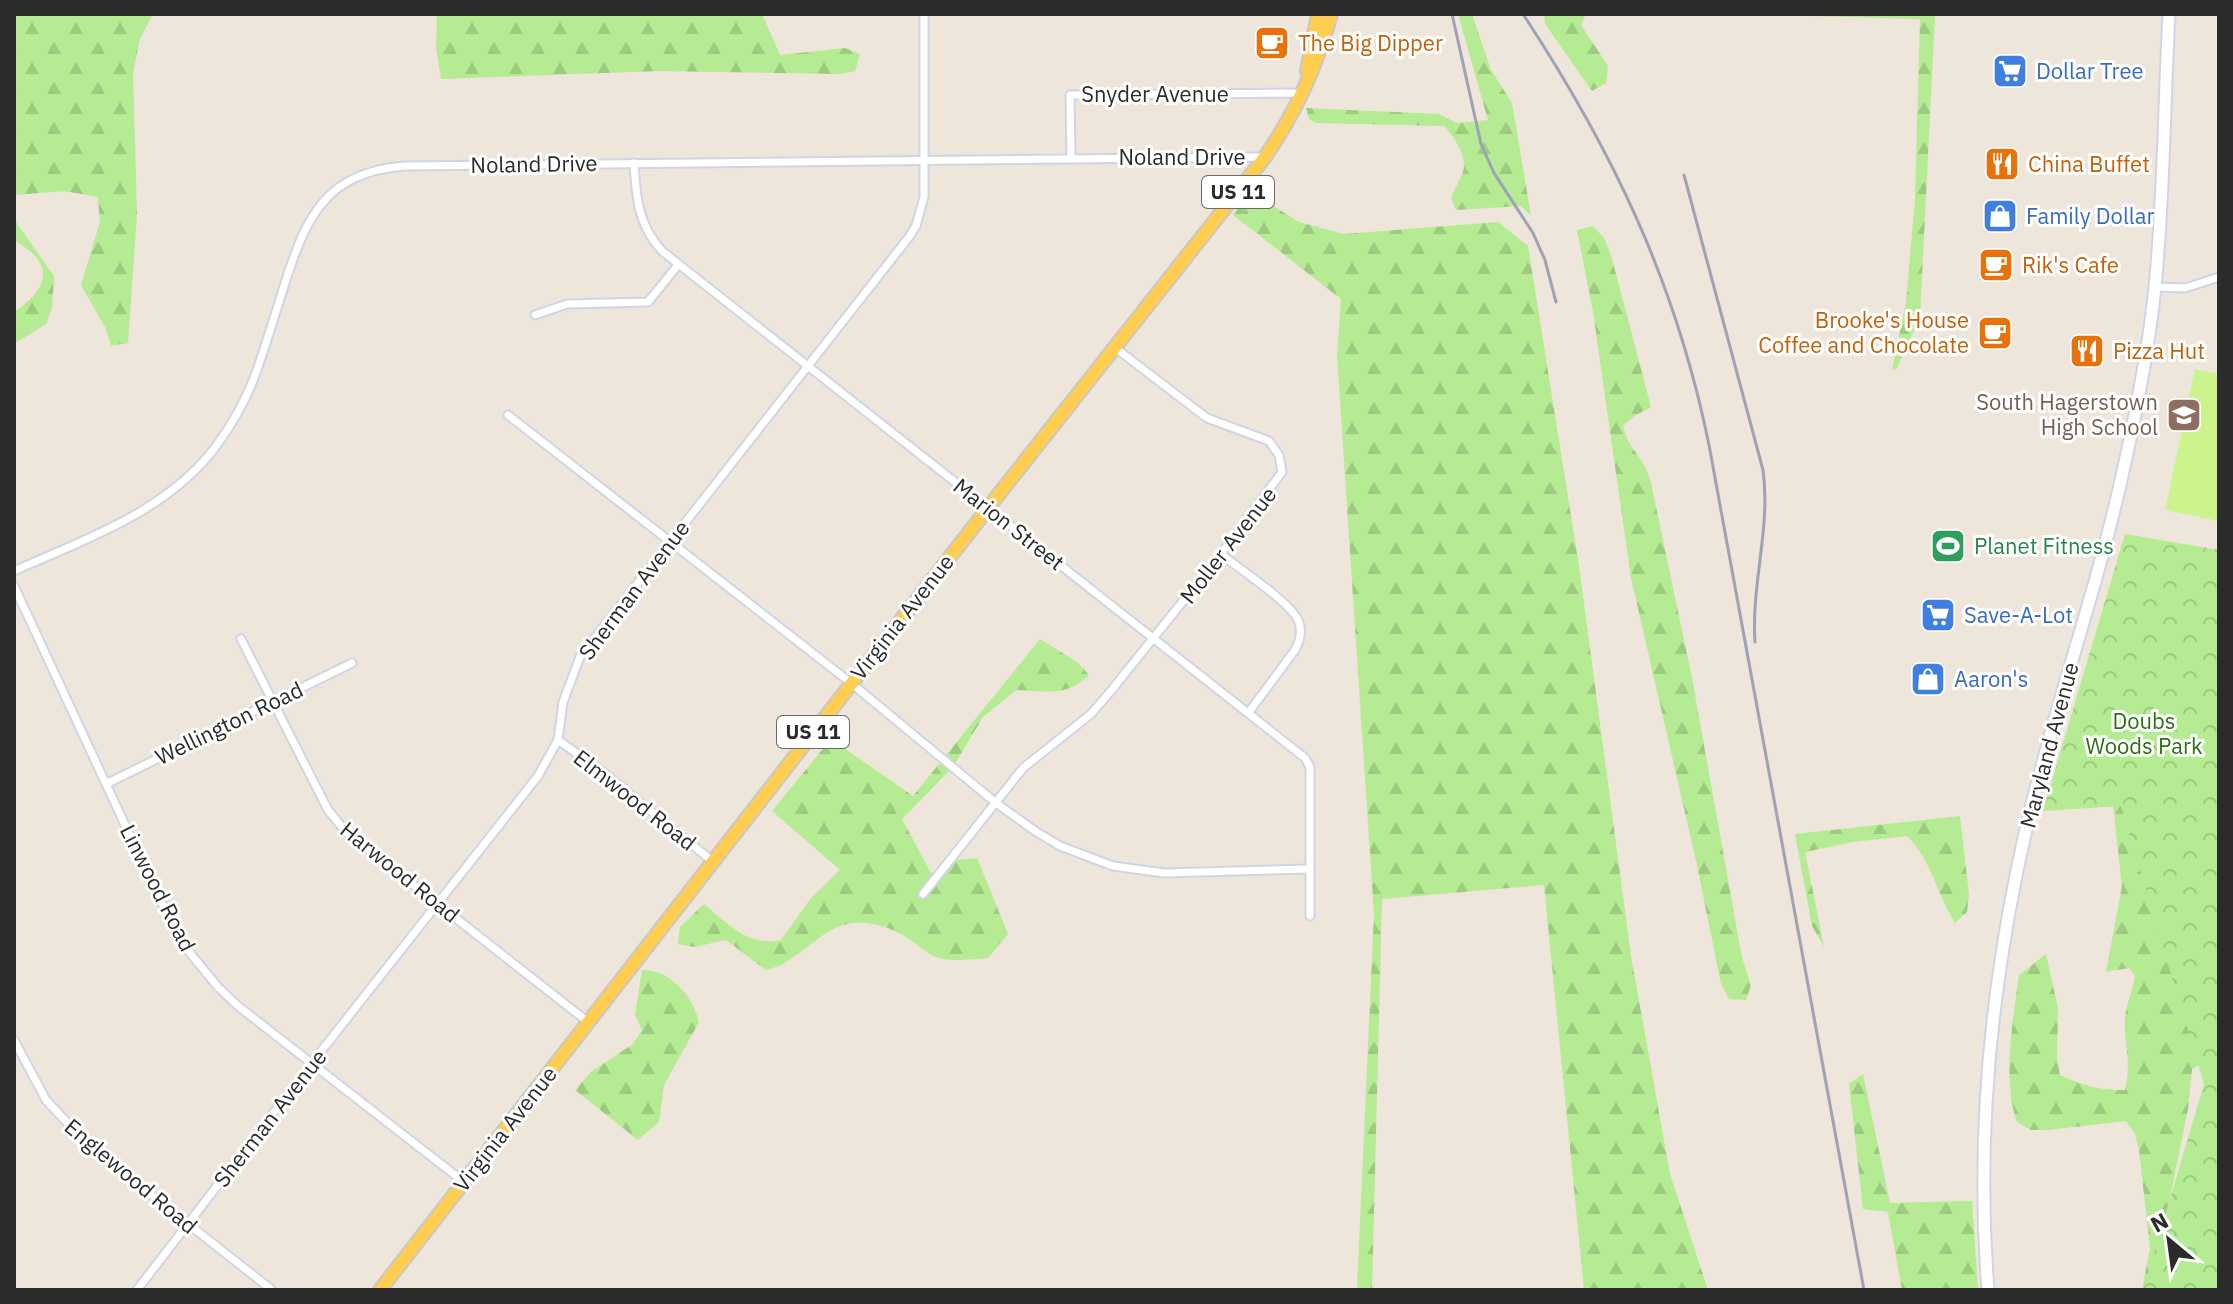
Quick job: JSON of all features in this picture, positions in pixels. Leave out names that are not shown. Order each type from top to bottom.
[{"type":"main road","name":"Virginia Avenue","points":[[1302,93],[1318,14]]},
{"type":"main road","name":"Virginia Avenue","points":[[380,1290],[851,683],[1265,157],[1284,130],[1302,93],[1323,45],[1331,14]]},
{"type":"main road","name":"Maryland Avenue","points":[[1988,1290],[1985,1132],[1991,1038],[2001,954],[2031,810],[2123,470],[2155,287],[2169,14]]},
{"type":"street","name":"Sherman Avenue","points":[[137,1290],[538,776],[558,740],[563,702],[580,657],[916,226],[924,197],[924,14]]},
{"type":"street","name":"Snyder Avenue","points":[[1071,158],[1070,95],[1302,93]]},
{"type":"street","name":"Noland Drive","points":[[14,571],[154,504],[191,475],[233,422],[249,391],[304,229],[323,202],[348,181],[383,168],[1265,157]]},
{"type":"street","name":"Marion Street","points":[[634,163],[643,225],[652,240],[678,265],[1309,762],[1310,916]]},
{"type":"street","points":[[535,315],[567,304],[648,302],[678,265]]},
{"type":"street","points":[[2155,287],[2185,288],[2219,277]]},
{"type":"street","name":"Moller Avenue","points":[[923,894],[1023,768],[1091,714],[1155,638],[1282,472],[1279,455],[1269,441],[1221,425],[1195,411],[1114,347]]},
{"type":"street","points":[[508,415],[851,683],[996,803],[1060,846],[1113,866],[1164,873],[1310,869]]},
{"type":"street","points":[[1221,554],[1287,606],[1301,628],[1299,644],[1249,712]]},
{"type":"street","name":"Linwood Road","points":[[14,586],[159,898],[190,953],[238,1006],[464,1182]]},
{"type":"street","name":"Harwood Road","points":[[241,639],[328,810],[338,822],[355,839],[588,1022]]},
{"type":"street","name":"Wellington Road","points":[[106,784],[352,663]]},
{"type":"street","name":"Elmwood Road","points":[[558,740],[603,772],[712,861]]},
{"type":"street","name":"Englewood Road","points":[[14,1040],[46,1100],[65,1122],[114,1168],[272,1290]]},
{"type":"green space","points":[[14,14],[153,14],[140,39],[133,73],[137,214],[128,343],[111,346],[106,329],[81,285],[100,222],[98,197],[64,191],[14,195]]},
{"type":"green space","points":[[437,14],[762,14],[780,55],[845,48],[860,54],[855,71],[839,74],[658,71],[441,79],[436,47]]},
{"type":"green space","points":[[1458,14],[1472,14],[1491,70],[1512,103],[1531,216],[1521,206],[1456,210],[1451,198],[1464,162],[1458,145],[1444,126],[1316,123],[1309,119],[1306,108],[1439,114],[1457,123],[1488,120]]},
{"type":"green space","points":[[1544,14],[1586,14],[1581,25],[1608,66],[1606,83],[1592,91],[1545,24]]},
{"type":"green space","points":[[1739,14],[1935,14],[1920,317],[1896,370],[1892,369],[1906,303],[1915,199],[1920,19]]},
{"type":"green space","points":[[1248,190],[1299,222],[1344,234],[1498,222],[1528,246],[1579,566],[1631,956],[1670,1174],[1708,1290],[1584,1290],[1544,885],[1382,899],[1372,1290],[1357,1290],[1374,914],[1337,355],[1341,299],[1233,215]]},
{"type":"green space","points":[[14,219],[54,276],[52,308],[46,324],[14,344],[14,312],[34,294],[43,272],[34,255],[14,239]]},
{"type":"green space","points":[[1593,226],[1604,238],[1611,255],[1651,407],[1623,426],[1651,483],[1692,678],[1742,958],[1751,985],[1746,1000],[1729,999],[1721,984],[1631,578],[1593,312],[1577,230]]},
{"type":"green space","points":[[2195,369],[2219,374],[2219,521],[2165,510]]},
{"type":"green space","name":"Doubs Woods Park","points":[[2125,534],[2219,550],[2219,1290],[2143,1290],[2204,1084],[2121,806],[2043,811]]},
{"type":"green space","points":[[1040,639],[1077,662],[1089,675],[1063,690],[1016,690],[983,717],[953,767],[902,819],[931,873],[955,860],[977,858],[1008,934],[988,958],[938,958],[892,930],[861,923],[830,931],[789,960],[766,970],[726,940],[694,947],[678,944],[680,927],[704,904],[748,937],[781,940],[811,898],[840,870],[772,811],[831,739],[913,796]]},
{"type":"green space","points":[[2112,796],[2219,828],[2219,959],[2207,1060],[2192,1069],[2188,1109],[2161,1241],[2175,1290],[2142,1290],[2150,1248],[2139,1150],[2135,1134],[2126,1121],[2031,1130],[2017,1122],[2010,1088],[2010,1049],[2019,975],[2046,954],[2058,1008],[2057,1058],[2060,1075],[2092,1087],[2125,1090],[2128,1062],[2125,1019],[2135,975],[2129,968],[2106,972],[2122,886]]},
{"type":"green space","points":[[1960,816],[1969,895],[1967,912],[1955,923],[1923,856],[1907,836],[1853,842],[1805,852],[1824,947],[1812,926],[1795,834]]},
{"type":"green space","points":[[642,970],[662,974],[679,986],[691,1002],[699,1022],[664,1085],[659,1122],[638,1140],[575,1090],[591,1072],[633,1044],[642,1030],[635,1015]]},
{"type":"green space","points":[[1863,1074],[1890,1203],[1972,1201],[1978,1290],[1902,1290],[1888,1212],[1863,1209],[1849,1084]]},
{"type":"railway","points":[[1452,14],[1481,144],[1494,173],[1533,233],[1545,260],[1556,302]]},
{"type":"railway","points":[[1523,14],[1613,168],[1659,274],[1695,386],[1709,445],[1864,1290]]},
{"type":"railway","points":[[1684,175],[1763,470],[1765,513],[1755,642]]},
{"type":"place","name":"The Big Dipper","points":[[1272,43]]},
{"type":"place","name":"Dollar Tree","points":[[2010,71]]},
{"type":"place","name":"China Buffet","points":[[2002,164]]},
{"type":"place","name":"Family Dollar","points":[[2000,216]]},
{"type":"place","name":"Rik's Cafe","points":[[1996,265]]},
{"type":"place","name":"Brooke's House Coffee and Chocolate","points":[[1995,333]]},
{"type":"place","name":"Pizza Hut","points":[[2087,351]]},
{"type":"place","name":"South Hagerstown High School","points":[[2184,415]]},
{"type":"place","name":"Planet Fitness","points":[[1948,546]]},
{"type":"place","name":"Save-A-Lot","points":[[1938,615]]},
{"type":"place","name":"Aaron's","points":[[1928,679]]}]
